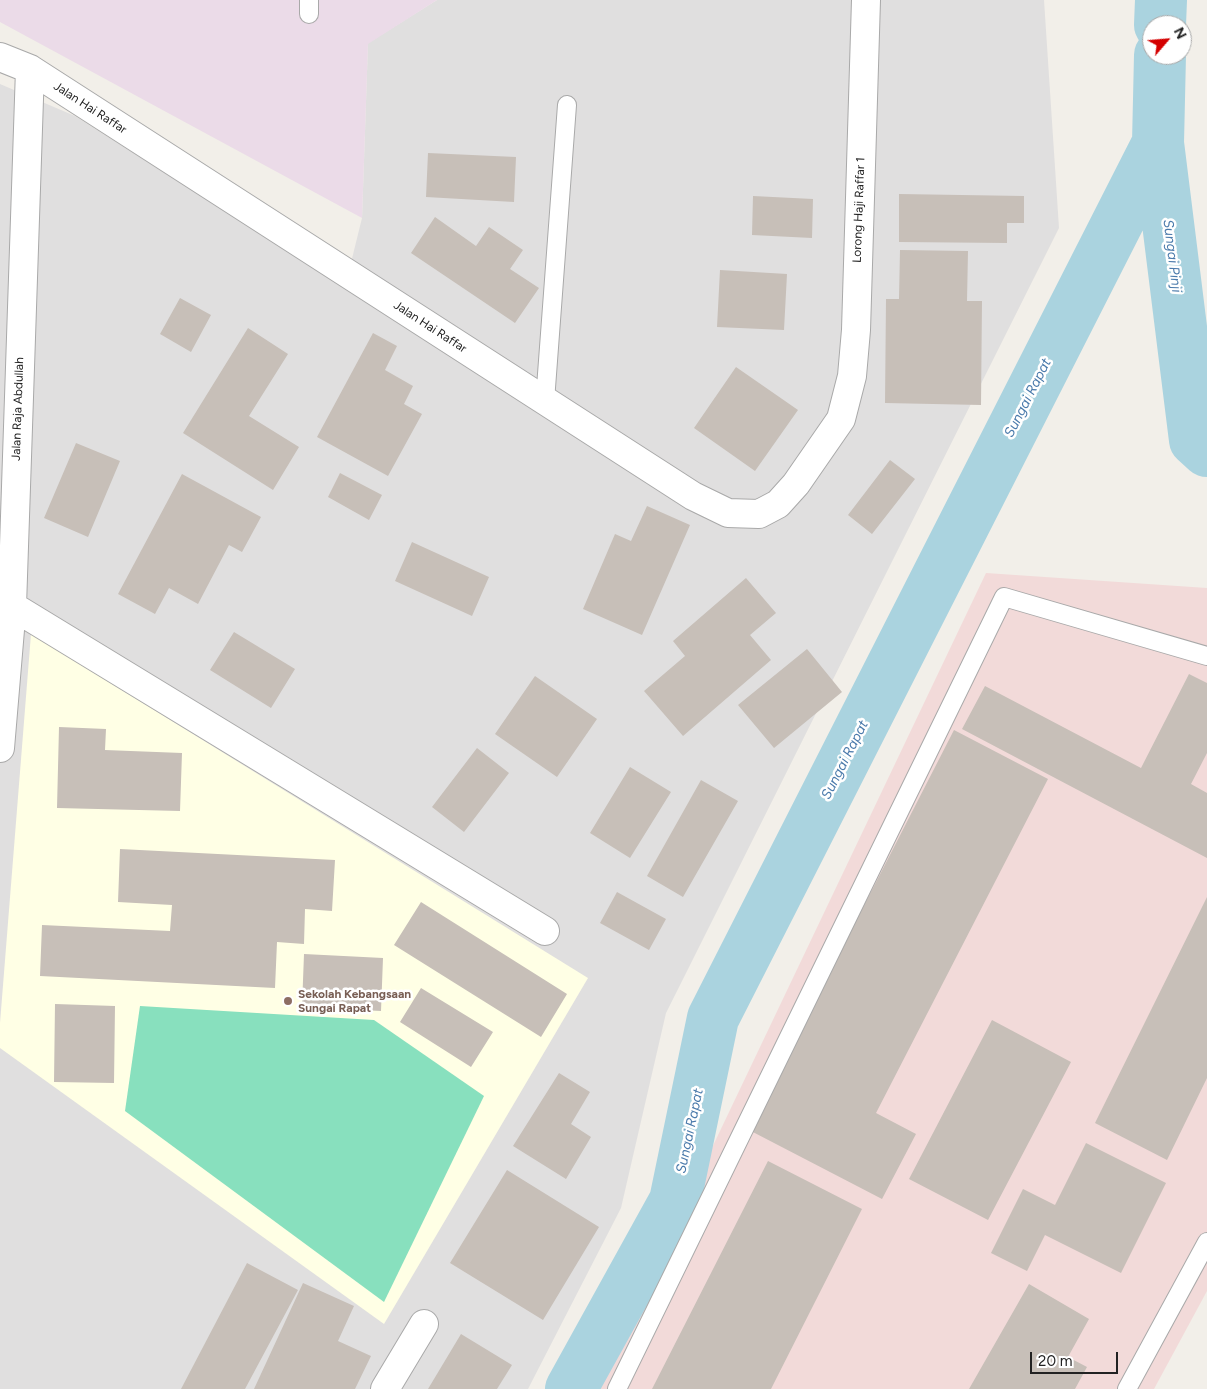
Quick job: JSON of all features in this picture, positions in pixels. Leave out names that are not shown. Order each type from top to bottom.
[{"type":"street","name":"Lorong Haji Raffar 1","points":[[840,419],[852,376],[856,330],[866,0]]},
{"type":"street","name":"Jalan Hai Raffar","points":[[0,56],[30,69],[693,496],[728,513],[759,514],[778,504],[796,484],[840,419]]},
{"type":"street","name":"Jalan Raja Abdullah","points":[[0,748],[12,606],[30,69]]},
{"type":"street","points":[[12,606],[545,931]]},
{"type":"street","points":[[385,1389],[424,1324]]},
{"type":"lane","points":[[545,401],[567,105]]},
{"type":"lane","points":[[617,1389],[1004,597],[1207,656]]},
{"type":"lane","points":[[1127,1389],[1207,1242]]},
{"type":"shaded area","points":[[0,0],[437,0],[368,44],[362,218],[0,22]]},
{"type":"shaded area","points":[[437,0],[1044,0],[1059,228],[666,1013],[621,1208],[528,1389],[0,1389],[0,84],[75,116],[345,287],[362,218],[368,43]]},
{"type":"shaded area","points":[[986,573],[1207,588],[1207,1291],[1154,1389],[597,1389]]},
{"type":"shaded area","name":"Sekolah Kebangsaan Sungai Rapat","points":[[31,634],[588,978],[384,1324],[0,1048],[0,1023]]},
{"type":"green space","points":[[140,1006],[374,1020],[484,1096],[384,1302],[125,1111]]},
{"type":"building","points":[[428,153],[516,157],[514,202],[426,197]]},
{"type":"building","points":[[899,194],[1024,196],[1024,223],[1007,223],[1007,243],[899,242]]},
{"type":"building","points":[[753,196],[813,199],[812,238],[752,235]]},
{"type":"building","points":[[435,217],[476,246],[489,227],[523,250],[510,269],[539,288],[515,323],[411,253]]},
{"type":"building","points":[[900,250],[968,251],[967,301],[982,301],[981,405],[885,403],[886,299],[899,299]]},
{"type":"building","points":[[720,270],[787,274],[784,330],[717,327]]},
{"type":"building","points":[[180,298],[211,315],[191,352],[160,334]]},
{"type":"building","points":[[248,328],[288,354],[249,416],[299,447],[273,490],[183,433]]},
{"type":"building","points":[[373,333],[397,346],[385,370],[413,386],[404,404],[422,414],[388,476],[317,437]]},
{"type":"building","points":[[736,367],[798,410],[755,471],[694,428]]},
{"type":"building","points":[[76,443],[120,461],[88,537],[44,518]]},
{"type":"building","points":[[890,460],[915,479],[872,534],[848,515]]},
{"type":"building","points":[[340,473],[382,495],[369,520],[328,497]]},
{"type":"building","points":[[182,474],[261,517],[242,552],[229,545],[198,604],[169,588],[155,614],[118,594]]},
{"type":"building","points":[[647,506],[690,525],[642,635],[583,609],[615,534],[631,541]]},
{"type":"building","points":[[412,542],[489,577],[472,616],[395,581]]},
{"type":"building","points":[[746,578],[776,613],[750,635],[771,660],[683,736],[644,691],[685,656],[673,641]]},
{"type":"building","points":[[234,632],[295,669],[271,708],[210,670]]},
{"type":"building","points":[[807,649],[842,692],[774,748],[738,705]]},
{"type":"building","points":[[1189,674],[1207,683],[1207,753],[1191,784],[1207,793],[1207,858],[962,729],[985,686],[1141,768]]},
{"type":"building","points":[[535,676],[597,719],[557,777],[495,734]]},
{"type":"building","points":[[59,727],[106,729],[105,750],[182,753],[180,811],[57,808]]},
{"type":"building","points":[[954,730],[1048,779],[876,1113],[916,1134],[882,1199],[749,1130]]},
{"type":"building","points":[[477,748],[509,773],[464,832],[432,807]]},
{"type":"building","points":[[630,767],[671,792],[630,858],[590,833]]},
{"type":"building","points":[[701,780],[738,801],[683,897],[647,876]]},
{"type":"building","points":[[120,849],[335,860],[332,911],[305,909],[304,944],[277,942],[275,988],[40,976],[42,925],[170,931],[172,905],[118,902]]},
{"type":"building","points":[[617,892],[666,919],[649,950],[600,923]]},
{"type":"building","points":[[1207,897],[1207,1078],[1167,1160],[1095,1123]]},
{"type":"building","points":[[421,902],[567,994],[541,1037],[394,945]]},
{"type":"building","points":[[304,954],[383,958],[381,1011],[302,1007]]},
{"type":"building","points":[[421,988],[493,1032],[471,1067],[400,1022]]},
{"type":"building","points":[[55,1004],[115,1006],[114,1083],[54,1082]]},
{"type":"building","points":[[992,1020],[1071,1062],[988,1220],[909,1179]]},
{"type":"building","points":[[559,1073],[590,1092],[571,1124],[591,1137],[566,1179],[513,1146]]},
{"type":"building","points":[[1086,1143],[1166,1183],[1121,1273],[1045,1235],[1027,1271],[991,1253],[1023,1189],[1055,1205]]},
{"type":"building","points":[[768,1161],[862,1209],[771,1389],[652,1389]]},
{"type":"building","points":[[507,1170],[599,1227],[543,1320],[450,1263]]},
{"type":"building","points":[[247,1263],[298,1290],[245,1389],[181,1389]]},
{"type":"building","points":[[303,1283],[354,1306],[338,1341],[371,1356],[355,1389],[254,1389]]},
{"type":"building","points":[[1029,1284],[1089,1319],[1068,1357],[1087,1367],[1075,1389],[969,1389]]},
{"type":"building","points":[[461,1334],[512,1365],[497,1389],[428,1389]]},
{"type":"waterway","name":"Sungai Pinji","points":[[1160,15],[1161,0]]},
{"type":"waterway","name":"Sungai Pinji","points":[[1160,65],[1158,143],[1195,440],[1207,451]]},
{"type":"waterway","name":"Sungai Rapat","points":[[571,1389],[675,1201],[713,1018],[1158,143]]},
{"type":"place","name":"Sekolah Kebangsaan Sungai Rapat","points":[[288,1001]]}]
